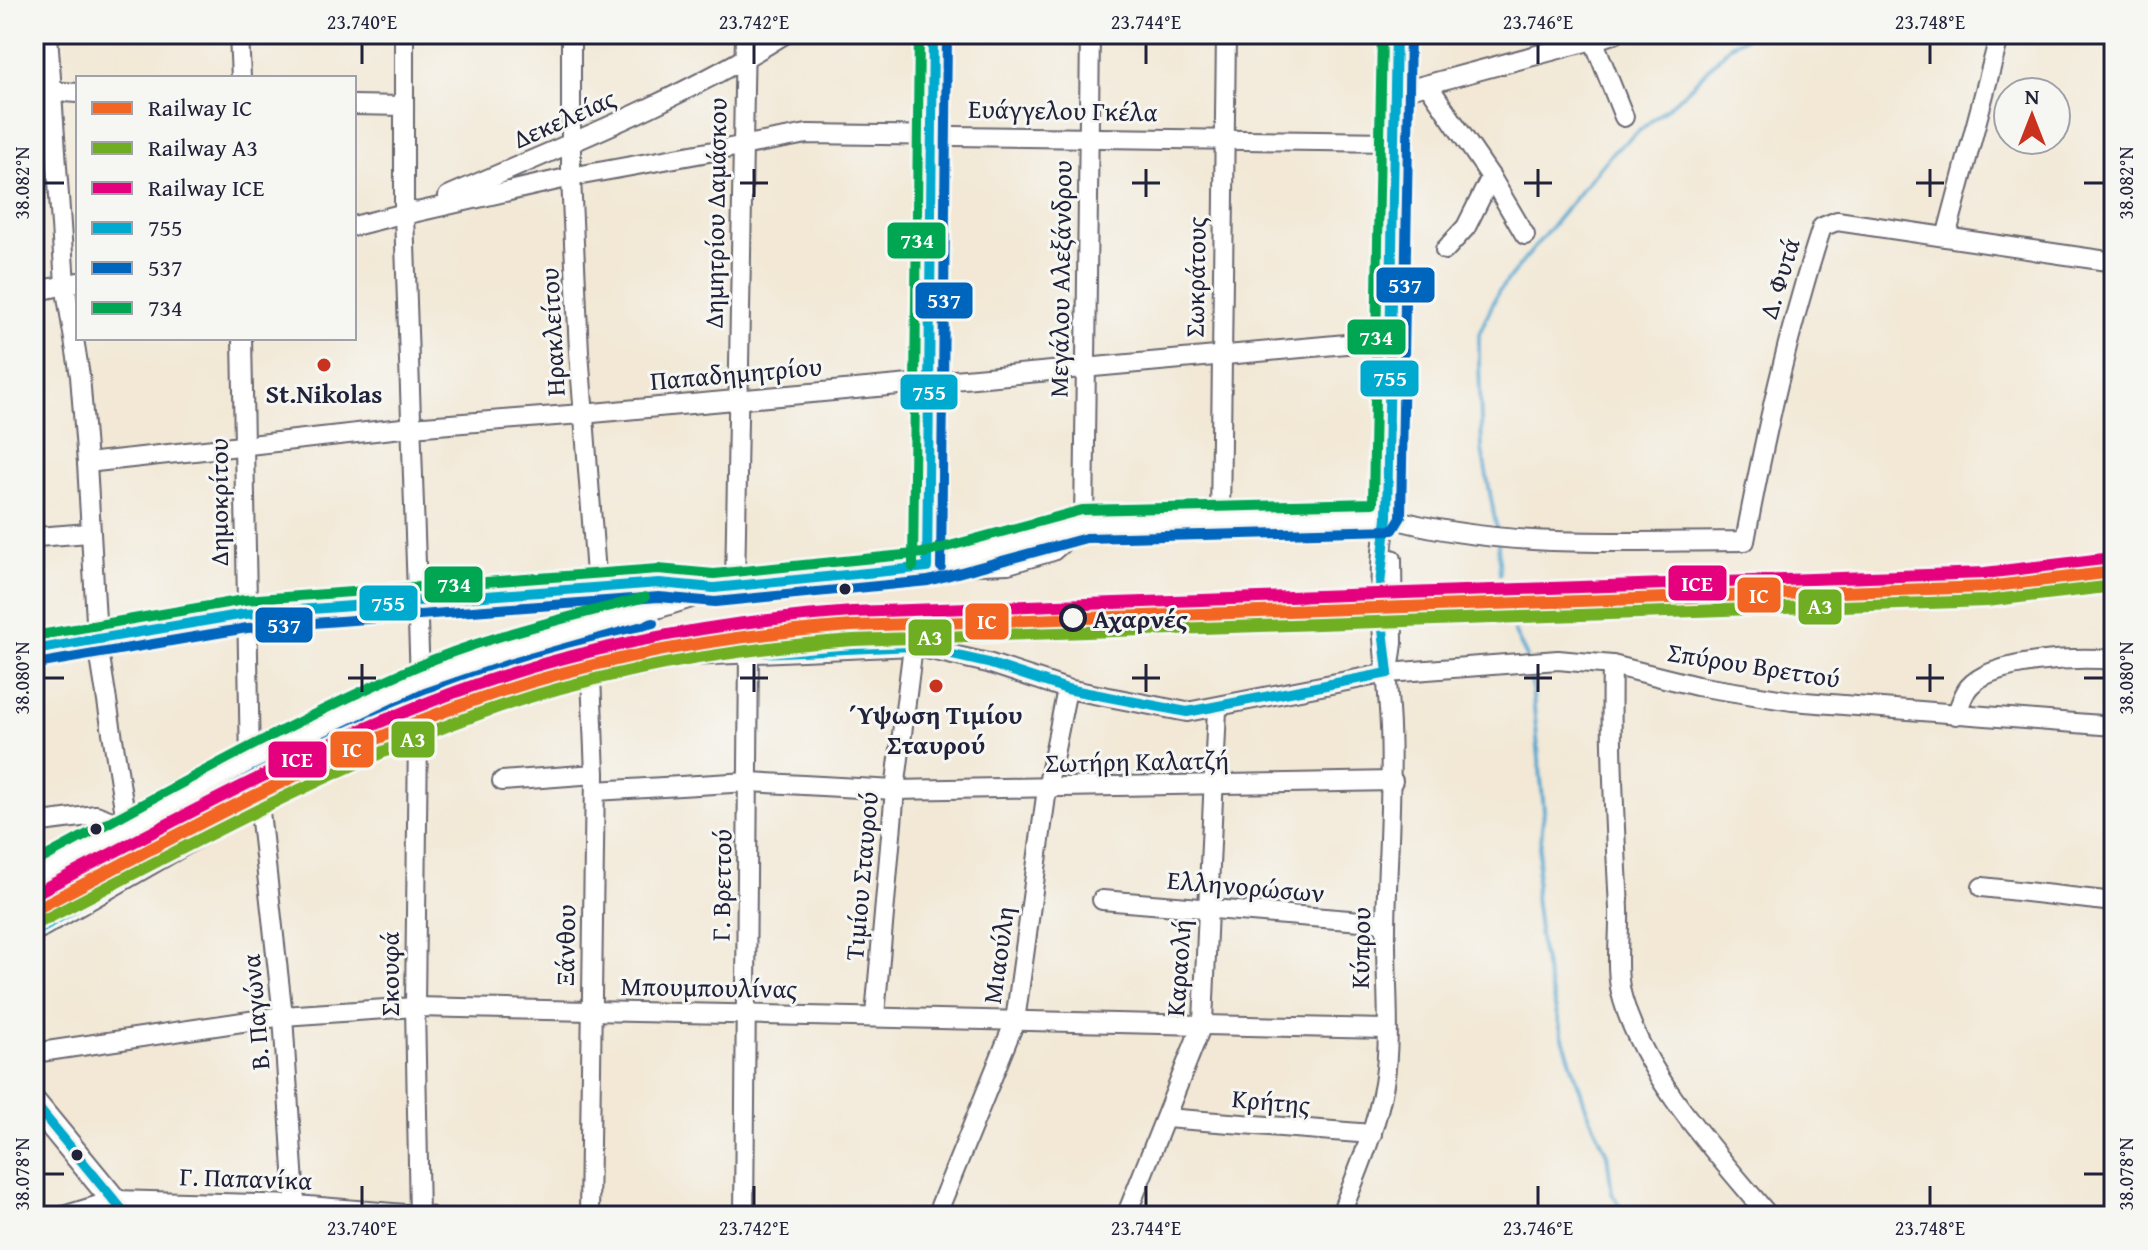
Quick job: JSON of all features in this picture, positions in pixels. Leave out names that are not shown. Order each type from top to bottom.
[{"type":"main road","points":[[34,650],[245,614],[417,604],[659,583],[724,586],[927,567],[1084,524],[1387,517],[1396,34]]},
{"type":"main road","points":[[34,879],[250,762],[420,680],[508,650],[600,626],[724,586]]},
{"type":"main road","points":[[34,1103],[121,1208]]},
{"type":"street","points":[[48,34],[42,91],[76,335]]},
{"type":"street","points":[[239,34],[241,76]]},
{"type":"street","points":[[404,34],[404,215],[420,680]]},
{"type":"street","name":"Ηρακλείτου","points":[[571,34],[570,146],[582,414],[600,626]]},
{"type":"street","name":"Δημητρίου Δαμάσκου","points":[[724,586],[738,399],[745,34]]},
{"type":"street","name":"Δεκελείας","points":[[356,226],[404,215],[570,146],[745,58],[785,34]]},
{"type":"street","points":[[927,567],[933,34]]},
{"type":"street","name":"Μεγάλου Αλεξάνδρου","points":[[1084,524],[1090,34]]},
{"type":"street","name":"Σωκράτους","points":[[1220,520],[1226,34]]},
{"type":"street","points":[[1395,93],[1615,34]]},
{"type":"street","points":[[1946,237],[2000,34]]},
{"type":"street","points":[[1592,38],[1624,117]]},
{"type":"street","points":[[1428,85],[1491,177],[1525,235]]},
{"type":"street","points":[[42,91],[76,93]]},
{"type":"street","points":[[356,105],[404,106]]},
{"type":"street","name":"Ευάγγελου Γκέλα","points":[[404,215],[571,177],[742,143],[807,134],[931,133],[1394,142]]},
{"type":"street","points":[[1445,250],[1466,227],[1491,177]]},
{"type":"street","name":"Δ. Φυτά","points":[[1387,517],[1439,529],[1507,535],[1591,540],[1745,541],[1771,408],[1822,227],[1837,221],[2114,262]]},
{"type":"street","points":[[34,292],[71,283]]},
{"type":"street","points":[[77,340],[97,638],[127,827]]},
{"type":"street","name":"Δημοκρίτου","points":[[242,340],[250,762]]},
{"type":"street","name":"Παπαδημητρίου","points":[[87,463],[411,427],[1390,340]]},
{"type":"street","name":"Κύπρου","points":[[1340,1216],[1372,1134],[1384,1081],[1386,923],[1393,781],[1388,673],[1379,619],[1380,551],[1387,517]]},
{"type":"street","points":[[37,537],[89,533]]},
{"type":"street","name":"Σπύρου Βρεττού","points":[[34,932],[259,803],[418,732],[502,700],[591,676],[691,656],[913,646],[988,663],[1067,689],[1187,712],[1217,709],[1388,673],[1493,662],[1558,660],[1612,665],[1697,686],[1792,701],[2114,726]]},
{"type":"street","name":"Τιμίου Σταυρού","points":[[875,1015],[895,790],[913,646]]},
{"type":"street","name":"Γ. Βρεττού","points":[[744,1216],[749,652]]},
{"type":"street","points":[[1956,715],[1969,688],[1983,676],[2007,667],[2114,660]]},
{"type":"street","points":[[1612,665],[1610,757],[1619,912],[1618,980],[1623,1003],[1641,1042],[1680,1107],[1769,1216]]},
{"type":"street","name":"Ξάνθου","points":[[589,1216],[595,783],[591,676]]},
{"type":"street","name":"Μιαούλη","points":[[936,1216],[1015,1021],[1047,789],[1067,689]]},
{"type":"street","name":"Καραολή","points":[[1126,1216],[1203,1022],[1217,709]]},
{"type":"street","name":"Σκουφά","points":[[418,732],[415,1007],[419,1216]]},
{"type":"street","name":"Σωτήρη Καλατζή","points":[[502,781],[749,782],[895,790],[1393,781]]},
{"type":"street","name":"Β. Παγώνα","points":[[259,803],[283,1016],[296,1210]]},
{"type":"street","points":[[34,823],[96,815],[127,827]]},
{"type":"street","points":[[1982,887],[2114,902]]},
{"type":"street","name":"Ελληνορώσων","points":[[1102,900],[1386,923]]},
{"type":"street","name":"Μπουμπουλίνας","points":[[34,1053],[283,1016],[415,1007],[875,1015],[1015,1021],[1203,1022],[1385,1029]]},
{"type":"street","name":"Κρήτης","points":[[1166,1118],[1372,1134]]},
{"type":"street","name":"Γ. Παπανίκα","points":[[63,1216],[121,1208],[296,1210],[429,1216]]},
{"type":"waterway","points":[[1497,531],[1482,450],[1479,334],[1498,292],[1611,154],[1684,94],[1732,44],[1753,34]]},
{"type":"waterway","points":[[1498,543],[1500,574]]},
{"type":"waterway","points":[[1514,631],[1527,657]]},
{"type":"waterway","points":[[1530,666],[1544,810],[1535,897],[1542,954],[1562,1035],[1587,1110],[1607,1154],[1612,1193],[1625,1216]]},
{"type":"rail line","name":"ICE","points":[[34,894],[252,781],[420,705],[569,657],[709,628],[852,612],[1985,573],[2112,558]]},
{"type":"rail line","name":"IC","points":[[34,910],[255,795],[368,742],[426,719],[484,697],[574,670],[712,642],[852,626],[1986,587],[2114,572]]},
{"type":"rail line","name":"A3","points":[[40,922],[314,783],[427,734],[484,712],[574,684],[712,656],[853,640],[1986,601],[2114,586]]},
{"type":"transit line","name":"734","points":[[913,567],[919,34]]},
{"type":"transit line","name":"755","points":[[34,650],[245,614],[659,583],[714,588],[927,567],[933,34]]},
{"type":"transit line","name":"537","points":[[941,567],[947,34]]},
{"type":"transit line","name":"734","points":[[34,636],[244,600],[658,569],[714,574],[924,553],[1082,510],[1373,503],[1382,34]]},
{"type":"transit line","name":"755","points":[[34,932],[259,803],[356,757],[551,685],[691,656],[913,646],[988,663],[1067,689],[1187,712],[1388,673],[1379,595],[1387,517],[1396,34]]},
{"type":"transit line","name":"537","points":[[36,664],[247,628],[659,597],[715,602],[928,581],[1086,538],[1393,530],[1401,517],[1410,34]]},
{"type":"transit line","name":"734","points":[[34,863],[269,737],[413,668],[498,637],[645,597]]},
{"type":"transit line","name":"537","points":[[41,891],[256,774],[425,693],[512,663],[653,623]]},
{"type":"transit line","name":"755","points":[[34,1103],[127,1216]]},
{"type":"place","name":"St.Nikolas","points":[[324,365]]},
{"type":"place","name":"Αχαρνές","points":[[1073,618]]},
{"type":"place","name":"Ύψωση Τιμίου Σταυρού","points":[[936,686]]}]
